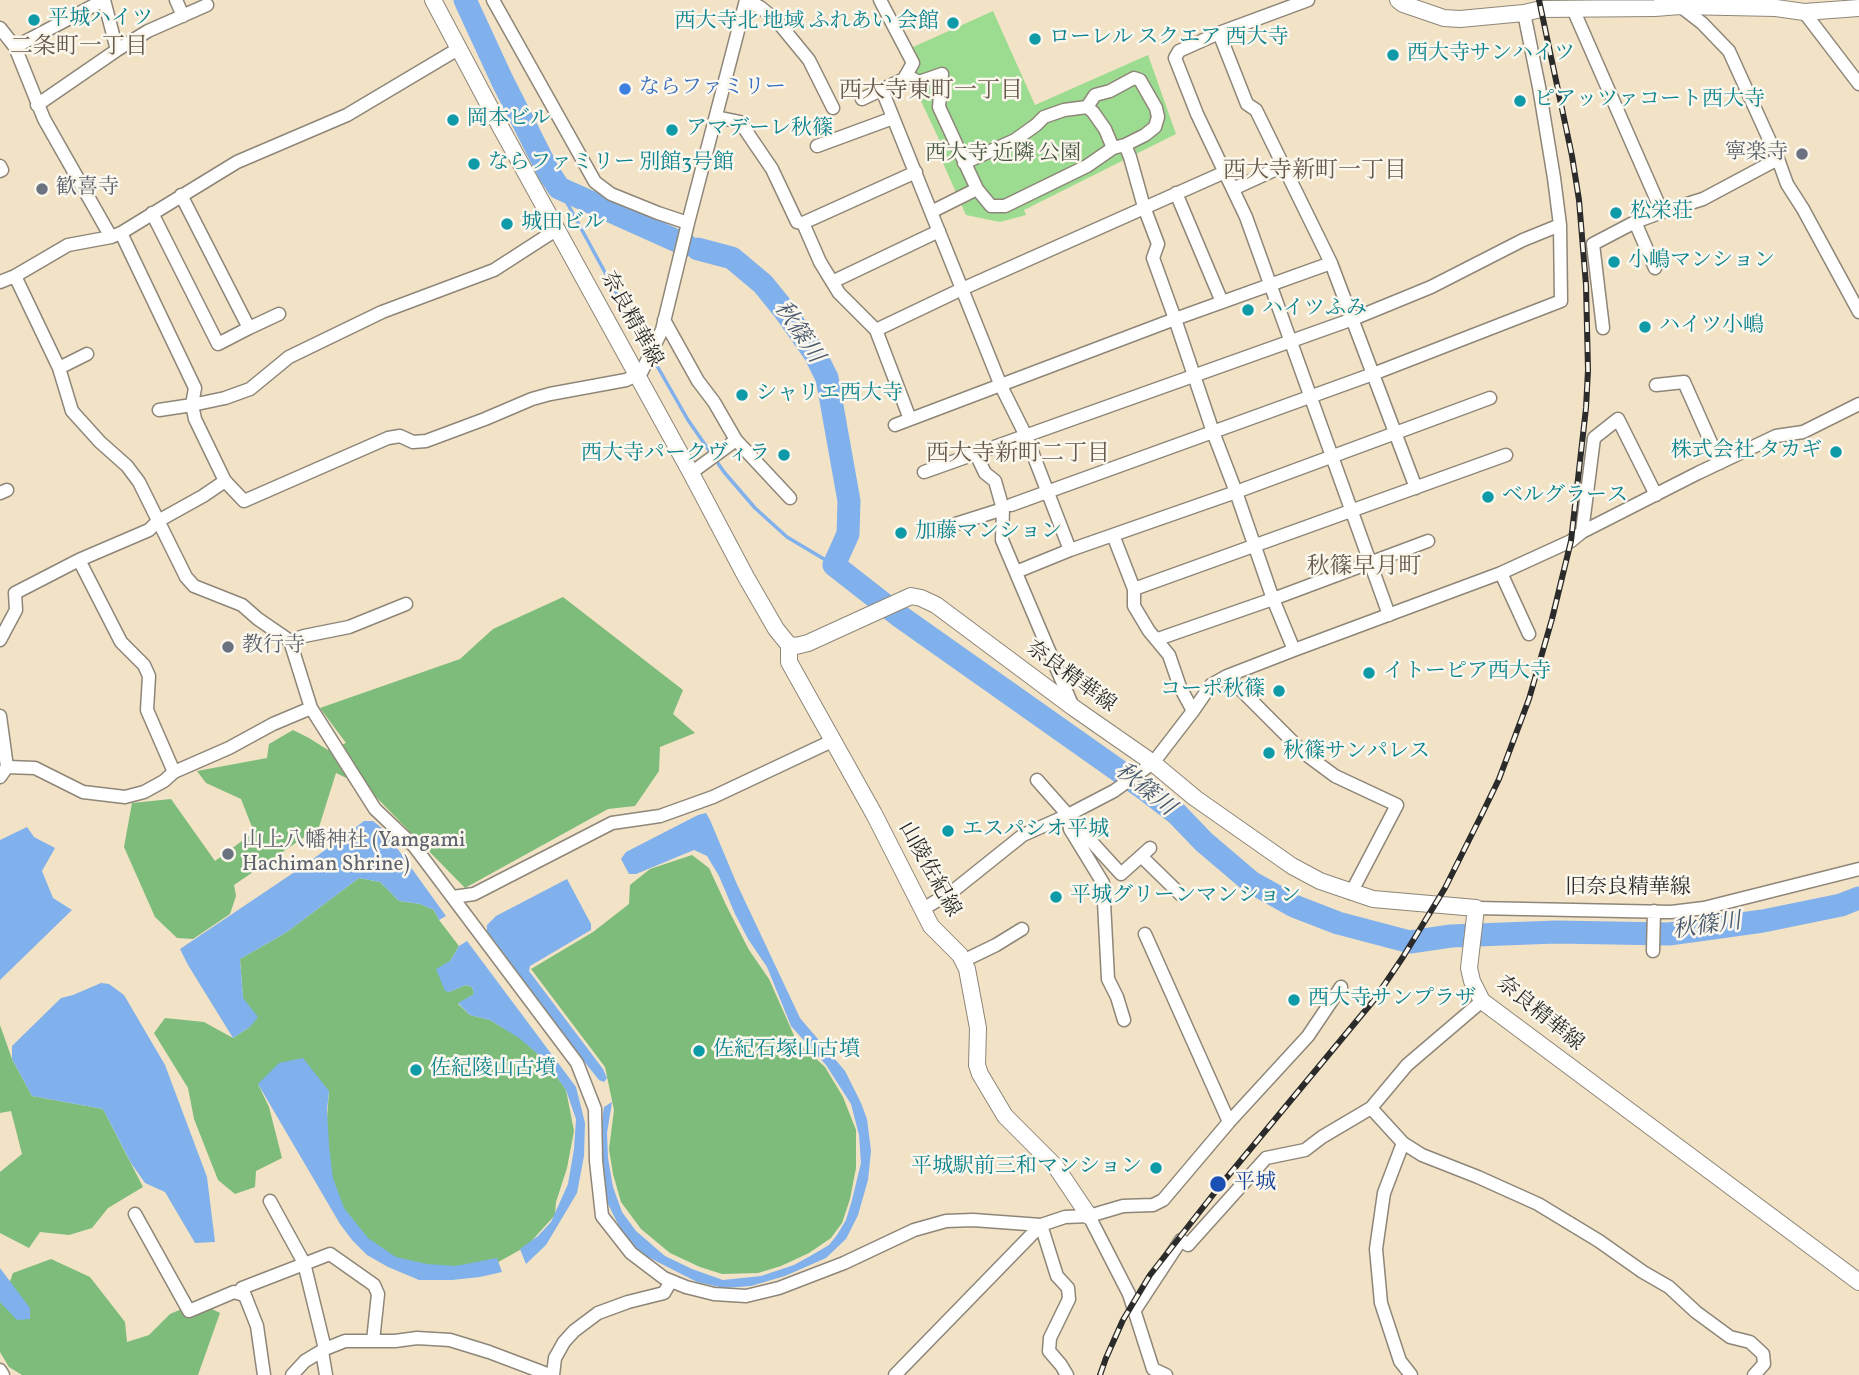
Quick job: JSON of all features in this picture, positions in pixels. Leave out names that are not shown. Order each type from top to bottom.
[{"type":"main road","name":"奈良精華線","points":[[433,0],[556,230],[697,468],[776,629],[789,645],[807,643],[911,596],[921,598],[936,605],[1195,798],[1292,866],[1320,881],[1373,899],[1476,913],[1469,968],[1482,1001],[1859,1282]]},
{"type":"main road","points":[[1398,0],[1444,19],[1534,10],[1654,4],[1776,8],[1804,12],[1859,8]]},
{"type":"main road","name":"山陵佐紀線","points":[[789,645],[789,662],[874,814],[931,926],[960,955],[967,969],[978,1028],[977,1065],[980,1074],[1005,1116],[1056,1167],[1089,1216]]},
{"type":"street","points":[[15,47],[104,0],[117,50]]},
{"type":"street","points":[[176,0],[183,16]]},
{"type":"street","points":[[493,0],[595,182],[611,194],[688,223]]},
{"type":"street","points":[[0,28],[15,47],[37,105],[116,235],[195,388],[192,405],[195,419],[225,481],[244,501],[387,438],[400,436],[413,442],[426,441],[532,399],[626,380],[640,373],[663,325],[746,0],[777,21],[809,60],[833,108]]},
{"type":"street","points":[[862,99],[904,79],[913,63],[880,0]]},
{"type":"street","points":[[1308,0],[1219,33],[1179,51],[1175,58],[1196,114],[1246,217],[1389,615]]},
{"type":"street","points":[[37,105],[148,31],[207,5]]},
{"type":"street","points":[[1680,6],[1729,51],[1787,184],[1859,312]]},
{"type":"street","points":[[1573,9],[1662,212]]},
{"type":"street","points":[[1804,12],[1859,84]]},
{"type":"street","points":[[943,528],[1373,374],[1561,301],[1560,225],[1539,87],[1524,13]]},
{"type":"street","points":[[1219,33],[1247,104],[1256,110],[1331,263],[1416,488]]},
{"type":"street","points":[[0,282],[68,245],[116,235],[237,162],[347,115],[458,49]]},
{"type":"street","points":[[906,75],[919,82],[942,74],[939,107],[964,163],[976,189],[992,206],[1005,206],[1123,150],[1156,127],[1156,108],[1140,80],[1134,78],[1110,91],[1095,95],[1087,107],[1064,110],[1044,117],[1015,140],[964,163]]},
{"type":"street","points":[[882,90],[1001,386],[1026,436],[1049,492],[1070,550]]},
{"type":"street","points":[[1087,107],[1099,118],[1123,150],[1158,244],[1153,258],[1273,599],[1294,650]]},
{"type":"street","points":[[716,117],[740,122],[772,169],[797,222],[803,223],[916,172]]},
{"type":"street","points":[[817,146],[894,118]]},
{"type":"street","points":[[1603,328],[1593,244],[1635,222],[1703,198],[1778,159]]},
{"type":"street","points":[[1233,189],[1283,166]]},
{"type":"street","points":[[876,330],[1144,206],[1225,172]]},
{"type":"street","points":[[931,212],[976,189]]},
{"type":"street","points":[[1176,193],[1222,302]]},
{"type":"street","points":[[181,195],[249,328]]},
{"type":"street","points":[[152,213],[218,344],[279,314]]},
{"type":"street","points":[[1635,222],[1655,268]]},
{"type":"street","points":[[803,223],[820,262],[839,293],[876,330],[910,419]]},
{"type":"street","points":[[924,472],[1353,319],[1431,287],[1523,240],[1560,225]]},
{"type":"street","points":[[159,410],[225,398],[250,389],[289,356],[382,312],[494,270],[556,230]]},
{"type":"street","points":[[832,282],[939,231]]},
{"type":"street","points":[[895,425],[1331,263]]},
{"type":"street","points":[[15,276],[59,368],[72,411],[139,482],[186,577],[194,586],[242,605],[290,641],[310,708],[375,810],[414,846],[577,1063],[595,1109],[596,1161],[602,1216],[631,1253],[664,1278],[714,1294],[747,1296],[779,1288],[844,1263],[914,1230],[946,1221],[973,1220],[1041,1225],[1065,1217],[1089,1216],[1123,1206],[1153,1205],[1163,1200],[1229,1122],[1308,1036],[1341,987]]},
{"type":"street","points":[[663,325],[736,440],[790,498]]},
{"type":"street","points":[[59,368],[87,354]]},
{"type":"street","points":[[1656,385],[1684,382],[1720,463]]},
{"type":"street","points":[[1016,572],[1490,398]]},
{"type":"street","points":[[923,909],[953,891],[1023,835],[1114,791],[1150,765],[1194,711],[1211,685],[1294,650],[1501,573],[1570,541],[1582,532],[1776,436],[1803,432],[1859,404]]},
{"type":"street","points":[[1582,532],[1594,438],[1618,419],[1656,495]]},
{"type":"street","points":[[697,468],[736,440]]},
{"type":"street","points":[[976,454],[985,473],[995,481],[1007,507],[1002,540],[1074,708]]},
{"type":"street","points":[[1134,589],[1506,455]]},
{"type":"street","points":[[0,640],[16,610],[15,593],[79,559],[137,537],[225,481]]},
{"type":"street","points":[[1113,536],[1134,589],[1134,606],[1149,631],[1169,655],[1180,687],[1194,711]]},
{"type":"street","points":[[1158,639],[1428,541]]},
{"type":"street","points":[[79,559],[121,642],[144,665],[149,676],[147,710],[174,772]]},
{"type":"street","points":[[1501,573],[1530,634]]},
{"type":"street","points":[[290,641],[349,627],[406,604]]},
{"type":"street","points":[[1227,677],[1304,753],[1335,776],[1397,805],[1351,892]]},
{"type":"street","points":[[0,716],[3,772],[35,768],[83,792],[125,797],[144,792],[174,772],[310,708]]},
{"type":"street","points":[[453,897],[474,894],[612,823],[660,816],[713,797],[832,741]]},
{"type":"street","points":[[1037,779],[1121,874],[1146,852],[1181,895]]},
{"type":"street","points":[[1068,815],[1070,829],[1103,883],[1108,979],[1124,1020]]},
{"type":"street","name":"旧奈良精華線","points":[[1476,913],[1671,912],[1704,908],[1859,869]]},
{"type":"street","points":[[1653,951],[1654,911]]},
{"type":"street","points":[[963,961],[1022,929]]},
{"type":"street","points":[[1145,934],[1229,1122]]},
{"type":"street","points":[[1135,1310],[1181,1240],[1188,1245],[1266,1158],[1305,1150],[1371,1108],[1407,1065],[1482,1001]]},
{"type":"street","points":[[1371,1108],[1403,1143],[1422,1156],[1538,1204],[1669,1287],[1704,1319],[1730,1337],[1751,1342],[1763,1354],[1764,1364],[1754,1375]]},
{"type":"street","points":[[1403,1143],[1384,1193],[1376,1248],[1381,1303],[1400,1360],[1411,1375]]},
{"type":"street","points":[[270,1201],[304,1263],[326,1375]]},
{"type":"street","points":[[135,1214],[189,1311],[234,1292],[244,1295]]},
{"type":"street","points":[[1089,1216],[1135,1310],[1147,1372],[1166,1375]]},
{"type":"street","points":[[895,1375],[1041,1225]]},
{"type":"street","points":[[1041,1225],[1057,1276],[1068,1289],[1069,1299],[1051,1338],[1049,1351],[1068,1375]]},
{"type":"street","points":[[264,1375],[257,1326],[242,1288],[330,1254],[374,1285],[378,1294],[373,1341]]},
{"type":"street","points":[[292,1375],[305,1361],[345,1341],[395,1341],[416,1338],[450,1340],[551,1375],[555,1358],[574,1331],[598,1313],[664,1293],[671,1281]]},
{"type":"street","points":[[0,1370],[4,1375]]},
{"type":"green space","name":"西大寺 近隣 公園","points":[[993,11],[1035,105],[1148,55],[1176,134],[1024,210],[1026,215],[1000,222],[966,215],[939,154],[944,150],[912,82],[918,66],[911,48]]},
{"type":"green space","points":[[563,597],[683,690],[673,714],[695,733],[660,747],[659,771],[635,806],[608,809],[465,888],[376,797],[359,784],[336,773],[319,827],[234,885],[236,896],[230,914],[193,939],[177,938],[155,917],[124,847],[132,803],[171,799],[215,861],[254,832],[241,799],[206,783],[197,771],[267,758],[269,744],[293,730],[328,750],[346,743],[320,708],[460,659],[493,629]]},
{"type":"green space","points":[[692,855],[709,868],[749,950],[769,979],[796,1040],[825,1067],[843,1097],[856,1130],[856,1168],[842,1223],[831,1238],[809,1253],[758,1273],[722,1274],[700,1267],[670,1253],[641,1229],[621,1202],[613,1174],[609,1149],[614,1110],[605,1067],[531,969],[593,932],[629,904],[630,885],[650,869]]},
{"type":"green space","points":[[359,878],[380,882],[399,901],[420,904],[434,910],[459,946],[450,961],[449,992],[466,985],[472,987],[474,994],[458,1004],[470,1015],[490,1020],[520,1038],[545,1060],[566,1090],[574,1131],[555,1215],[527,1246],[484,1270],[429,1270],[369,1247],[322,1188],[329,1091],[258,1084],[269,1107],[282,1158],[256,1171],[255,1187],[235,1194],[218,1180],[194,1119],[188,1088],[154,1033],[165,1018],[204,1022],[233,1038],[250,1027],[243,998],[240,959],[287,932]]},
{"type":"green space","points":[[0,1025],[12,1059],[32,1096],[103,1109],[143,1187],[108,1208],[92,1228],[69,1235],[40,1232],[29,1248],[0,1233],[0,1172],[22,1154],[11,1111],[0,1113]]},
{"type":"green space","points":[[51,1259],[90,1277],[125,1322],[127,1342],[149,1335],[170,1314],[198,1302],[220,1313],[198,1375],[22,1375],[9,1367],[0,1352],[0,1302],[2,1303],[13,1273]]},
{"type":"water","points":[[706,813],[800,1018],[845,1071],[861,1103],[867,1119],[871,1151],[868,1180],[858,1215],[846,1239],[826,1258],[785,1276],[751,1286],[724,1288],[697,1282],[640,1253],[620,1228],[608,1204],[602,1175],[599,1142],[604,1107],[612,1102],[607,1133],[608,1158],[613,1187],[622,1212],[636,1231],[665,1256],[723,1280],[761,1276],[794,1265],[829,1245],[846,1220],[861,1163],[859,1135],[851,1104],[826,1065],[791,1026],[767,967],[748,939],[707,856],[694,850],[636,874],[629,874],[621,859],[626,852]]},
{"type":"water","points":[[364,821],[373,821],[384,830],[446,916],[439,920],[434,910],[420,904],[399,901],[380,882],[359,878],[287,932],[240,959],[243,998],[258,1017],[250,1027],[233,1038],[180,949],[305,865]]},
{"type":"water","points":[[27,827],[34,837],[55,848],[42,871],[53,898],[72,910],[0,980],[0,840]]},
{"type":"water","points":[[567,879],[591,924],[591,930],[530,966],[529,971],[603,1069],[607,1078],[604,1082],[599,1080],[578,1054],[487,931],[487,925],[496,916]]},
{"type":"water","points":[[467,941],[576,1087],[585,1123],[584,1156],[577,1193],[546,1245],[526,1264],[520,1249],[551,1222],[568,1184],[576,1119],[566,1090],[545,1060],[519,1038],[490,1020],[470,1015],[458,1003],[474,994],[472,987],[466,985],[445,991],[436,969],[450,961],[459,946]]},
{"type":"water","points":[[101,983],[109,984],[124,995],[165,1065],[207,1177],[215,1242],[195,1243],[165,1192],[145,1183],[131,1163],[103,1109],[32,1096],[12,1059],[12,1046],[61,998]]},
{"type":"water","points":[[303,1058],[329,1091],[327,1110],[333,1178],[344,1208],[368,1238],[396,1257],[427,1264],[455,1266],[497,1258],[502,1272],[452,1280],[419,1280],[367,1255],[352,1240],[258,1084],[279,1063]]},
{"type":"water","points":[[0,1268],[30,1308],[30,1319],[17,1320],[0,1302]]},
{"type":"waterway","points":[[465,0],[502,80],[559,188],[686,245]]},
{"type":"waterway","points":[[559,188],[648,351]]},
{"type":"waterway","name":"秋篠川","points":[[698,249],[732,258],[763,284],[815,354],[827,378],[849,501],[848,534],[834,565],[898,615],[1146,790],[1176,813],[1204,842],[1251,882],[1294,906],[1338,923],[1410,942],[1451,936],[1556,932],[1669,934],[1763,921],[1841,905],[1859,898]]},
{"type":"waterway","points":[[652,357],[688,420],[724,472],[755,508],[787,537],[834,565]]},
{"type":"railway","points":[[1100,1375],[1123,1320],[1150,1275],[1223,1182],[1374,1000],[1403,957],[1445,888],[1481,816],[1499,779],[1529,699],[1571,541],[1588,370],[1586,285],[1579,200],[1539,0]]},
{"type":"place","name":"平城ハイツ","points":[[34,20]]},
{"type":"place","name":"西大寺北 地域 ふれあい 会館","points":[[953,23]]},
{"type":"place","name":"ローレル スクエア 西大寺","points":[[1035,39]]},
{"type":"place","name":"西大寺サンハイツ","points":[[1393,55]]},
{"type":"place","name":"ならファミリー","points":[[625,89]]},
{"type":"place","name":"ピアッツァコート西大寺","points":[[1520,101]]},
{"type":"place","name":"岡本ビル","points":[[453,120]]},
{"type":"place","name":"アマデーレ秋篠","points":[[672,130]]},
{"type":"place","name":"寧楽寺","points":[[1802,154]]},
{"type":"place","name":"ならファミリー 別館3号館","points":[[474,164]]},
{"type":"place","name":"歓喜寺","points":[[42,189]]},
{"type":"place","name":"松栄荘","points":[[1616,213]]},
{"type":"place","name":"城田ビル","points":[[507,224]]},
{"type":"place","name":"小嶋マンション","points":[[1614,262]]},
{"type":"place","name":"ハイツふみ","points":[[1248,310]]},
{"type":"place","name":"ハイツ小嶋","points":[[1645,327]]},
{"type":"place","name":"シャリエ西大寺","points":[[742,395]]},
{"type":"place","name":"株式会社 タカギ","points":[[1836,452]]},
{"type":"place","name":"西大寺パークヴィラ","points":[[784,455]]},
{"type":"place","name":"ベルグラース","points":[[1488,497]]},
{"type":"place","name":"加藤マンション","points":[[901,533]]},
{"type":"place","name":"教行寺","points":[[228,647]]},
{"type":"place","name":"イトーピア西大寺","points":[[1369,673]]},
{"type":"place","name":"コーポ秋篠","points":[[1279,691]]},
{"type":"place","name":"秋篠サンパレス","points":[[1269,753]]},
{"type":"place","name":"エスパシオ平城","points":[[948,831]]},
{"type":"place","name":"山上八幡神社 (Yamgami Hachiman Shrine)","points":[[228,854]]},
{"type":"place","name":"平城グリーンマンション","points":[[1056,897]]},
{"type":"place","name":"西大寺サンプラザ","points":[[1294,1000]]},
{"type":"place","name":"佐紀石塚山古墳","points":[[699,1051]]},
{"type":"place","name":"佐紀陵山古墳","points":[[416,1070]]},
{"type":"place","name":"平城駅前三和マンション","points":[[1156,1168]]},
{"type":"place","name":"平城","points":[[1218,1184]]},
{"type":"district","name":"二条町一丁目","points":[[79,49]]},
{"type":"district","name":"西大寺東町一丁目","points":[[931,93]]},
{"type":"district","name":"西大寺新町一丁目","points":[[1315,173]]},
{"type":"district","name":"西大寺新町二丁目","points":[[1018,456]]},
{"type":"district","name":"秋篠早月町","points":[[1364,569]]}]
